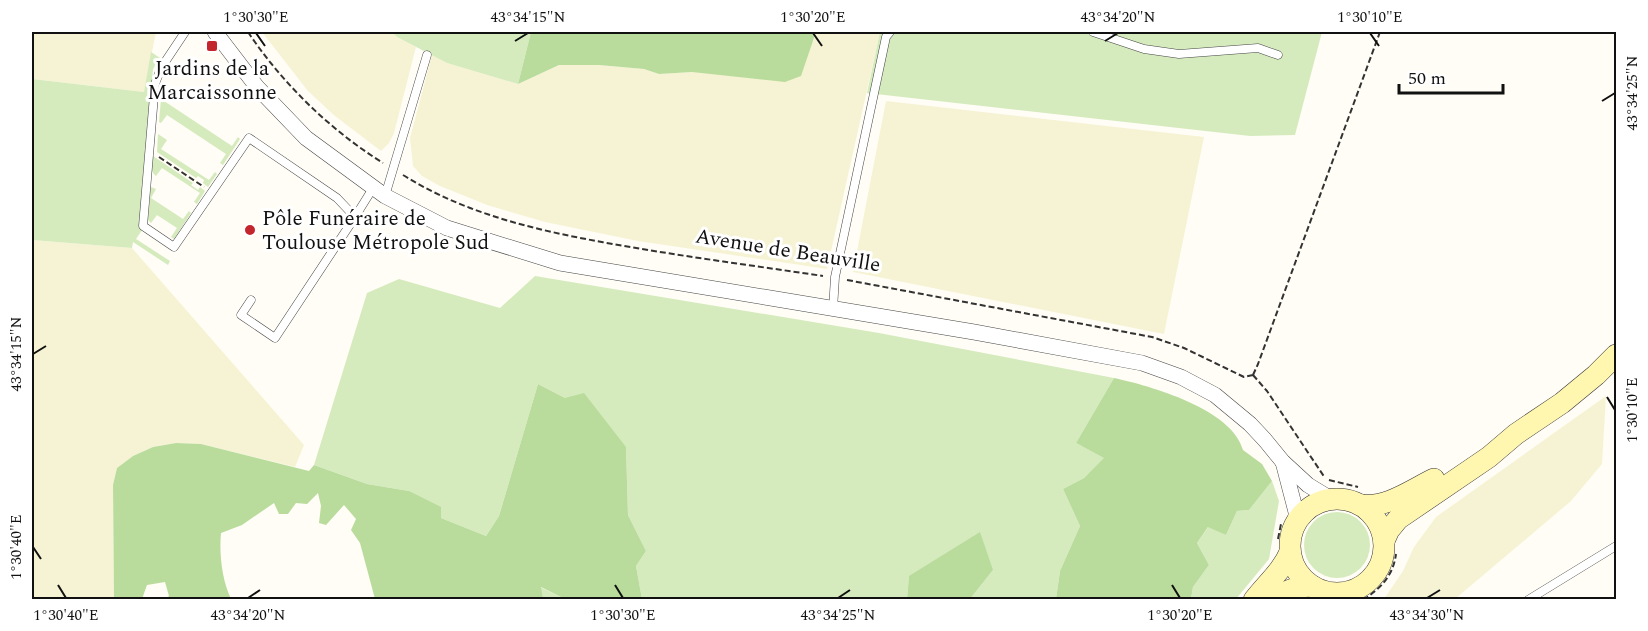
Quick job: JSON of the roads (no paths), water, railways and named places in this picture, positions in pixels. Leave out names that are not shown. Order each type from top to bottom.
[{"type":"main road","points":[[1284,549],[1297,572],[1312,586],[1324,592],[1337,594],[1362,586],[1380,567],[1391,543],[1389,530],[1398,519],[1489,457],[1516,434],[1582,388],[1617,355]]},
{"type":"main road","points":[[1364,497],[1372,507],[1387,503],[1516,434]]},
{"type":"main road","points":[[1254,600],[1286,562],[1284,549],[1292,532],[1288,523],[1311,507],[1331,499],[1364,497]]},
{"type":"main road","points":[[1364,497],[1369,511],[1391,543]]},
{"type":"main road","points":[[1270,600],[1289,590],[1312,586]]},
{"type":"street","points":[[215,32],[257,87],[306,138],[379,192],[447,228],[560,263],[1060,347],[1152,367],[1181,377],[1215,395],[1250,424],[1283,462],[1308,485],[1331,499]]},
{"type":"street","points":[[1283,462],[1296,512],[1288,523]]},
{"type":"lane","points":[[185,32],[161,68],[155,84],[143,226],[174,247],[249,138],[337,198],[354,217]]},
{"type":"lane","points":[[833,309],[835,277],[886,38],[890,32]]},
{"type":"lane","points":[[1093,32],[1144,49],[1179,54],[1258,48],[1278,55]]},
{"type":"lane","points":[[251,300],[240,315],[275,338],[354,217],[379,192],[393,170],[427,55]]},
{"type":"lane","points":[[1528,600],[1617,546]]},
{"type":"place","name":"Jardins de la Marcaissonne","points":[[212,46]]},
{"type":"place","name":"Pôle Funéraire de Toulouse Métropole Sud","points":[[250,230]]}]
